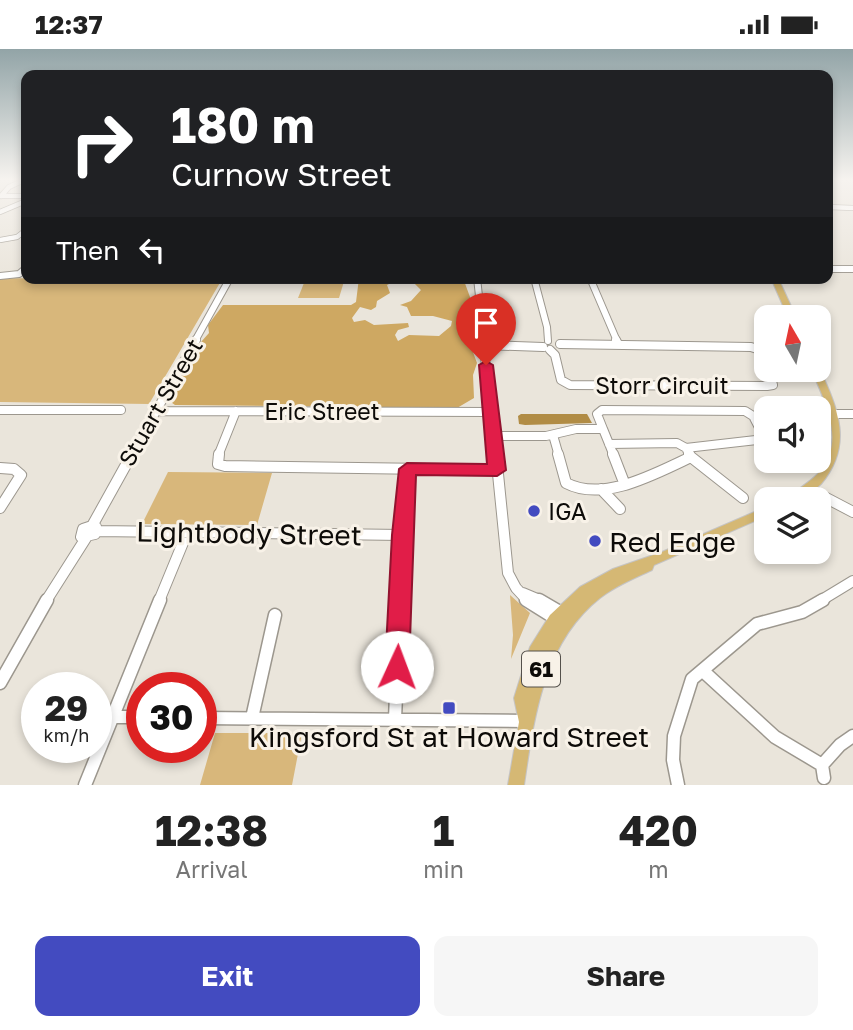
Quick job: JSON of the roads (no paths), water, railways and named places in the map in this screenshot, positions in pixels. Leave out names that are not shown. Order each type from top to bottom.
[{"type":"main road","points":[[777,284],[786,305]]},
{"type":"main road","points":[[816,487],[827,480],[843,461],[846,440],[821,382]]},
{"type":"main road","name":"61","points":[[516,785],[526,721],[548,653],[562,619],[585,591],[657,556],[666,555],[754,515]]},
{"type":"street","points":[[0,240],[21,234]]},
{"type":"street","points":[[833,269],[853,269]]},
{"type":"street","points":[[0,276],[19,274]]},
{"type":"street","name":"Stuart Street","points":[[94,529],[155,411],[227,284]]},
{"type":"street","points":[[478,284],[492,436],[510,582],[523,593],[526,601],[562,619]]},
{"type":"street","points":[[536,284],[552,345]]},
{"type":"street","points":[[593,284],[618,344]]},
{"type":"street","name":"Storr Circuit","points":[[484,345],[754,347]]},
{"type":"street","name":"Storr Circuit","points":[[552,345],[561,380],[570,384],[767,386],[774,382]]},
{"type":"street","points":[[0,410],[121,409]]},
{"type":"street","points":[[553,435],[569,487],[601,489],[625,485],[689,452],[765,439],[753,416],[745,411],[602,410],[597,414],[625,485]]},
{"type":"street","name":"Eric Street","points":[[155,411],[490,412]]},
{"type":"street","points":[[236,411],[217,458],[218,464],[225,466],[497,470]]},
{"type":"street","points":[[837,414],[853,414]]},
{"type":"street","points":[[492,436],[553,435],[576,429],[603,429]]},
{"type":"street","points":[[609,444],[677,443],[743,498]]},
{"type":"street","points":[[0,468],[14,469],[22,475],[0,508]]},
{"type":"street","points":[[395,719],[407,469]]},
{"type":"street","points":[[601,489],[620,509]]},
{"type":"street","points":[[831,500],[853,512]]},
{"type":"street","points":[[0,683],[60,577],[94,529]]},
{"type":"street","name":"Lightbody Street","points":[[94,529],[187,533],[402,535]]},
{"type":"street","points":[[126,717],[112,717],[187,533]]},
{"type":"street","points":[[678,785],[673,760],[678,717],[692,679],[757,624],[802,612],[853,581]]},
{"type":"street","points":[[252,718],[275,615]]},
{"type":"street","points":[[703,671],[775,737],[823,772],[853,736]]},
{"type":"street","points":[[217,718],[526,721]]},
{"type":"street","points":[[85,785],[94,763]]},
{"type":"place","name":"IGA","points":[[534,511]]},
{"type":"place","name":"Red Edge","points":[[595,541]]},
{"type":"place","name":"Kingsford St at Howard Street","points":[[449,708]]}]
